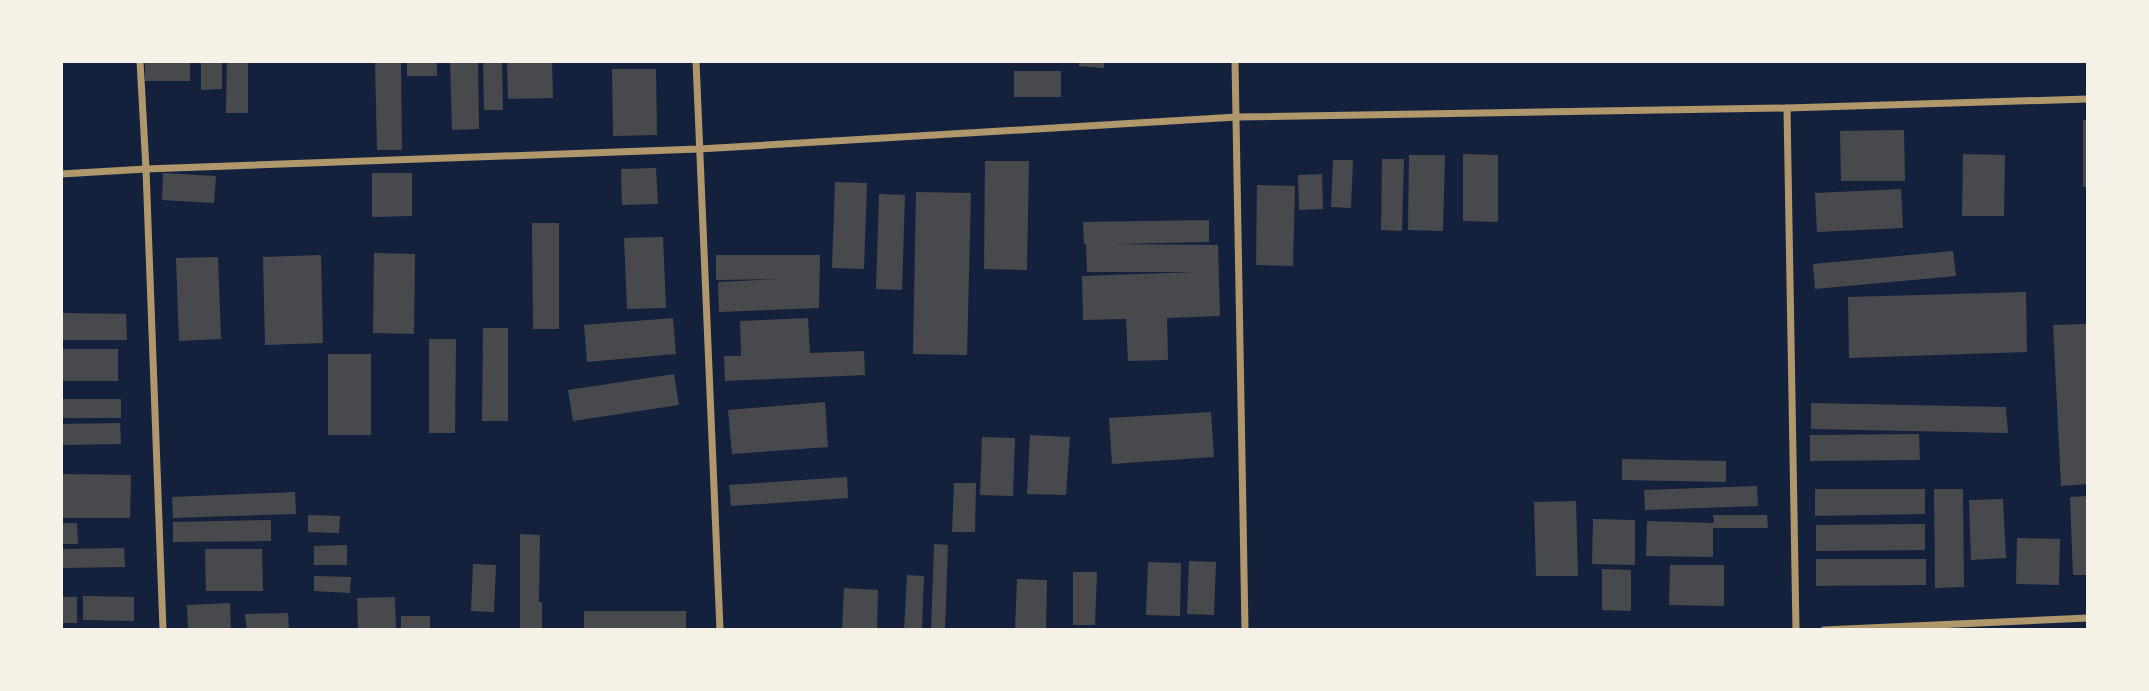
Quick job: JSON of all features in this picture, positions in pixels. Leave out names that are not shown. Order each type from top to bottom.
[{"type":"street","points":[[140,61],[163,630]]},
{"type":"street","points":[[695,61],[720,630]]},
{"type":"street","points":[[1236,61],[1245,630]]},
{"type":"street","points":[[61,174],[699,149],[1237,117],[1787,108],[2088,99]]},
{"type":"street","points":[[1787,108],[1796,630]]},
{"type":"street","points":[[1824,630],[2088,618]]},
{"type":"building","points":[[145,61],[190,61],[190,81],[145,81]]},
{"type":"building","points":[[201,61],[222,61],[222,89],[201,90]]},
{"type":"building","points":[[227,61],[248,61],[248,113],[226,113]]},
{"type":"building","points":[[375,61],[401,61],[402,150],[377,150]]},
{"type":"building","points":[[407,61],[437,61],[437,76],[407,76]]},
{"type":"building","points":[[450,61],[478,61],[479,129],[452,130]]},
{"type":"building","points":[[483,61],[502,61],[503,110],[484,110]]},
{"type":"building","points":[[507,61],[552,61],[553,98],[508,99]]},
{"type":"building","points":[[1079,61],[1104,61],[1104,68],[1079,66]]},
{"type":"building","points":[[612,69],[656,69],[657,135],[613,136]]},
{"type":"building","points":[[1014,71],[1061,71],[1061,97],[1014,97]]},
{"type":"building","points":[[2083,120],[2088,120],[2088,187],[2083,187]]},
{"type":"building","points":[[1904,130],[1905,181],[1841,181],[1840,131]]},
{"type":"building","points":[[1463,154],[1498,155],[1498,222],[1463,221]]},
{"type":"building","points":[[1963,154],[2005,155],[2004,216],[1962,216]]},
{"type":"building","points":[[1409,155],[1445,155],[1443,231],[1408,230]]},
{"type":"building","points":[[1382,159],[1404,159],[1402,231],[1381,230]]},
{"type":"building","points":[[1333,160],[1353,160],[1351,208],[1331,207]]},
{"type":"building","points":[[985,161],[1029,161],[1027,270],[984,269]]},
{"type":"building","points":[[656,168],[658,204],[622,205],[621,169]]},
{"type":"building","points":[[163,173],[216,176],[214,203],[162,200]]},
{"type":"building","points":[[372,173],[412,173],[412,216],[372,217]]},
{"type":"building","points":[[1322,174],[1323,209],[1299,210],[1298,175]]},
{"type":"building","points":[[835,182],[867,183],[864,269],[832,268]]},
{"type":"building","points":[[1257,185],[1295,186],[1293,266],[1256,265]]},
{"type":"building","points":[[1901,189],[1903,228],[1817,232],[1815,193]]},
{"type":"building","points":[[916,192],[971,193],[967,355],[913,354]]},
{"type":"building","points":[[879,194],[905,195],[902,290],[876,289]]},
{"type":"building","points":[[1209,220],[1209,242],[1117,244],[1218,245],[1220,316],[1167,318],[1168,360],[1128,361],[1126,319],[1083,320],[1082,276],[1196,272],[1087,272],[1083,222]]},
{"type":"building","points":[[532,223],[559,223],[559,329],[533,329]]},
{"type":"building","points":[[663,237],[666,308],[627,309],[624,238]]},
{"type":"building","points":[[1953,251],[1956,276],[1815,289],[1813,264]]},
{"type":"building","points":[[374,253],[415,254],[414,334],[373,333]]},
{"type":"building","points":[[321,255],[323,343],[265,345],[263,257]]},
{"type":"building","points":[[716,255],[820,255],[819,308],[719,312],[718,282],[780,279],[716,280]]},
{"type":"building","points":[[218,257],[221,339],[179,341],[176,258]]},
{"type":"building","points":[[2026,292],[2027,352],[1849,358],[1848,297]]},
{"type":"building","points":[[61,313],[126,314],[127,340],[61,340]]},
{"type":"building","points":[[673,318],[676,354],[587,362],[584,325]]},
{"type":"building","points":[[808,318],[810,353],[864,351],[865,375],[725,381],[724,356],[741,356],[740,321]]},
{"type":"building","points":[[2088,324],[2088,484],[2061,486],[2053,325]]},
{"type":"building","points":[[483,328],[508,328],[508,421],[482,421]]},
{"type":"building","points":[[429,339],[456,339],[455,433],[429,433]]},
{"type":"building","points":[[61,349],[118,349],[118,381],[61,381]]},
{"type":"building","points":[[328,354],[371,354],[371,435],[328,435]]},
{"type":"building","points":[[674,374],[679,405],[573,421],[568,390]]},
{"type":"building","points":[[61,399],[121,399],[121,418],[61,418]]},
{"type":"building","points":[[825,402],[828,447],[732,454],[728,410]]},
{"type":"building","points":[[1811,403],[2006,407],[2008,433],[1811,429]]},
{"type":"building","points":[[1211,412],[1214,457],[1112,464],[1109,418]]},
{"type":"building","points":[[120,423],[121,444],[61,445],[61,424]]},
{"type":"building","points":[[1919,434],[1920,460],[1810,461],[1810,435]]},
{"type":"building","points":[[1030,435],[1070,437],[1066,495],[1027,494]]},
{"type":"building","points":[[982,437],[1015,438],[1013,496],[980,495]]},
{"type":"building","points":[[1622,459],[1726,461],[1726,482],[1622,480]]},
{"type":"building","points":[[63,474],[131,475],[130,518],[62,518]]},
{"type":"building","points":[[847,477],[848,498],[731,506],[729,485]]},
{"type":"building","points":[[954,483],[976,483],[975,532],[952,532]]},
{"type":"building","points":[[1757,486],[1758,506],[1645,510],[1644,490]]},
{"type":"building","points":[[1815,489],[1925,489],[1925,514],[1815,516]]},
{"type":"building","points":[[1934,489],[1963,489],[1964,587],[1935,588]]},
{"type":"building","points":[[295,492],[296,514],[173,518],[172,497]]},
{"type":"building","points":[[2088,496],[2088,575],[2073,575],[2070,497]]},
{"type":"building","points":[[2003,499],[2006,558],[1971,560],[1969,500]]},
{"type":"building","points":[[1576,501],[1578,576],[1536,576],[1534,502]]},
{"type":"building","points":[[308,515],[340,516],[339,533],[308,532]]},
{"type":"building","points":[[1713,515],[1767,515],[1768,528],[1713,528],[1713,557],[1646,556],[1647,521],[1714,523]]},
{"type":"building","points":[[1593,519],[1635,520],[1635,565],[1592,564]]},
{"type":"building","points":[[271,520],[271,541],[173,542],[173,522]]},
{"type":"building","points":[[61,523],[77,523],[78,544],[61,544]]},
{"type":"building","points":[[1925,524],[1925,550],[1816,551],[1816,525]]},
{"type":"building","points":[[520,534],[540,535],[539,602],[542,602],[542,630],[520,630]]},
{"type":"building","points":[[2017,538],[2060,539],[2059,585],[2016,584]]},
{"type":"building","points":[[934,544],[948,545],[945,630],[931,630]]},
{"type":"building","points":[[347,545],[347,565],[314,565],[314,546]]},
{"type":"building","points":[[124,548],[125,567],[61,568],[61,549]]},
{"type":"building","points":[[205,549],[262,549],[263,591],[206,591]]},
{"type":"building","points":[[1816,559],[1926,559],[1926,585],[1816,586]]},
{"type":"building","points":[[1189,561],[1216,562],[1214,615],[1187,614]]},
{"type":"building","points":[[1148,562],[1181,563],[1180,616],[1146,615]]},
{"type":"building","points":[[473,564],[496,565],[494,612],[471,611]]},
{"type":"building","points":[[1670,565],[1724,565],[1724,606],[1669,605]]},
{"type":"building","points":[[1602,569],[1631,570],[1631,611],[1602,610]]},
{"type":"building","points":[[1073,572],[1097,572],[1095,625],[1073,625]]},
{"type":"building","points":[[907,575],[924,576],[922,630],[904,630]]},
{"type":"building","points":[[314,576],[351,577],[350,593],[314,591]]},
{"type":"building","points":[[1017,579],[1047,580],[1046,630],[1015,630]]},
{"type":"building","points":[[844,588],[878,590],[877,630],[842,630]]},
{"type":"building","points":[[83,596],[134,597],[134,621],[83,620]]},
{"type":"building","points":[[61,597],[77,597],[77,623],[61,623]]},
{"type":"building","points":[[395,597],[396,630],[358,630],[357,598]]},
{"type":"building","points":[[230,603],[231,630],[188,630],[187,605]]},
{"type":"building","points":[[584,611],[686,611],[686,630],[584,630]]},
{"type":"building","points":[[288,613],[289,629],[247,630],[245,614]]},
{"type":"building","points":[[401,616],[430,616],[430,630],[401,630]]}]
